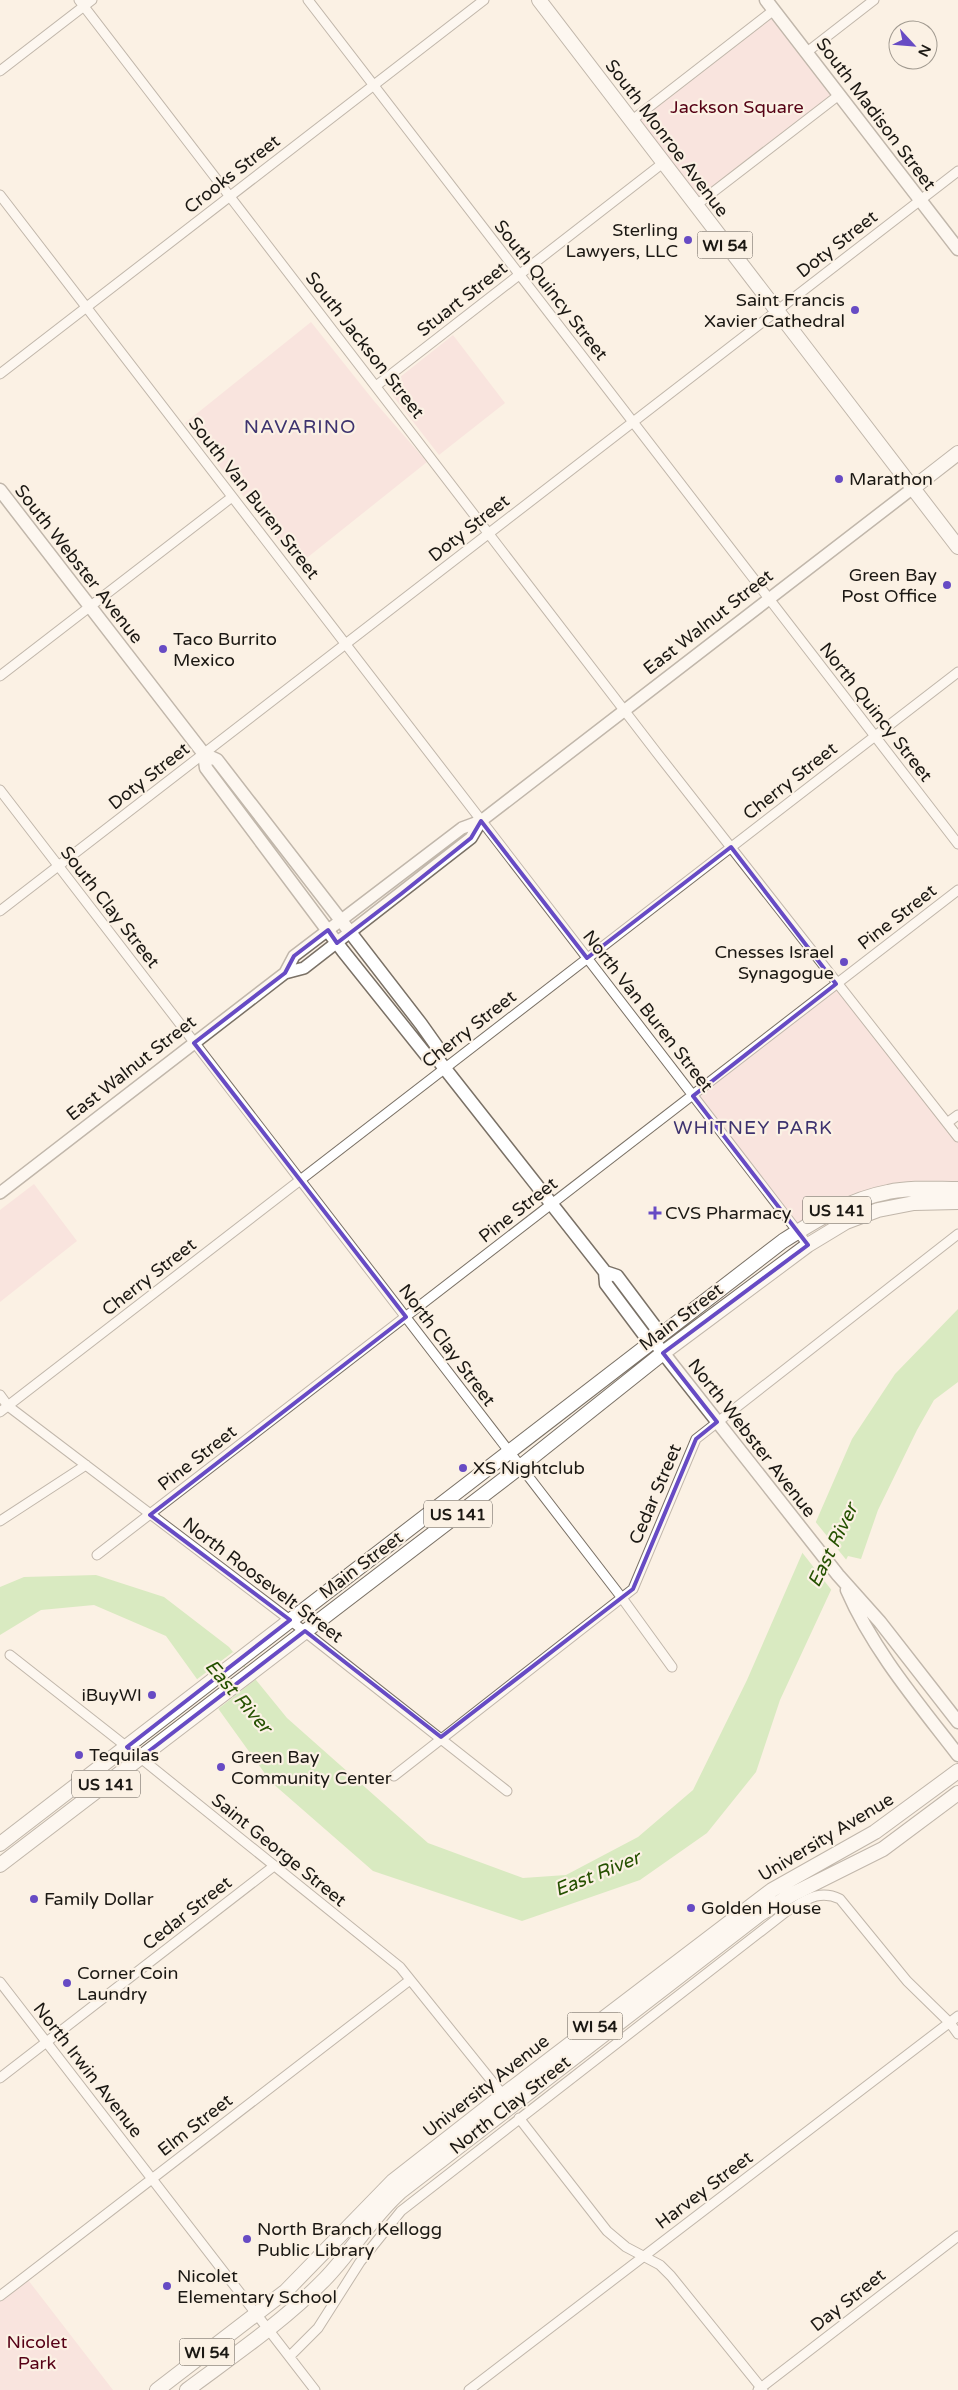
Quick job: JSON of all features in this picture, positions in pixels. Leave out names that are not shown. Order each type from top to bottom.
[{"type":"main road","name":"South Monroe Avenue","points":[[539,0],[630,122],[958,547]]},
{"type":"main road","name":"South Madison Street","points":[[766,0],[958,249]]},
{"type":"main road","name":"East Walnut Street","points":[[913,488],[958,453]]},
{"type":"main road","name":"South Webster Avenue","points":[[0,490],[204,754],[217,760],[341,920]]},
{"type":"main road","name":"South Webster Avenue","points":[[204,754],[206,768],[328,930]]},
{"type":"main road","name":"North Webster Avenue","points":[[341,920],[438,1048],[442,1064],[605,1272],[617,1276],[656,1328],[653,1340],[663,1353],[842,1580],[880,1622],[958,1722]]},
{"type":"main road","name":"North Webster Avenue","points":[[328,930],[427,1056],[442,1064]]},
{"type":"main road","name":"Main Street","points":[[0,1844],[653,1340],[798,1232],[842,1207],[866,1197],[903,1190],[958,1189]]},
{"type":"main road","name":"Main Street","points":[[0,1865],[520,1467],[663,1353],[808,1245],[846,1222],[878,1210],[914,1203],[958,1202]]},
{"type":"main road","name":"North Webster Avenue","points":[[842,1580],[857,1612],[892,1666],[958,1755]]},
{"type":"main road","name":"University Avenue","points":[[157,2390],[257,2313],[304,2274],[393,2181],[503,2095],[772,1890],[875,1832],[958,1771]]},
{"type":"main road","name":"University Avenue","points":[[187,2390],[268,2328],[320,2283],[375,2217],[400,2192],[760,1914],[790,1895],[884,1849],[958,1793]]},
{"type":"street","points":[[0,71],[81,3],[92,0]]},
{"type":"street","name":"South Quincy Street","points":[[308,0],[769,599]]},
{"type":"street","name":"Crooks Street","points":[[0,374],[484,0]]},
{"type":"street","points":[[807,52],[874,0]]},
{"type":"street","name":"South Jackson Street","points":[[81,3],[836,984],[958,1137]]},
{"type":"street","points":[[630,122],[774,10]]},
{"type":"street","points":[[695,206],[839,95]]},
{"type":"street","name":"Stuart Street","points":[[376,386],[663,163]]},
{"type":"street","name":"Doty Street","points":[[0,911],[958,171]]},
{"type":"street","name":"South Van Buren Street","points":[[0,195],[482,821]]},
{"type":"street","name":"East Walnut Street","points":[[285,973],[294,956],[462,828],[482,821],[913,488]]},
{"type":"street","points":[[0,676],[232,497]]},
{"type":"street","name":"North Quincy Street","points":[[769,599],[958,844]]},
{"type":"street","name":"Cherry Street","points":[[0,1412],[300,1180],[442,1064],[587,958],[958,672]]},
{"type":"street","name":"South Clay Street","points":[[0,790],[194,1043]]},
{"type":"street","name":"East Walnut Street","points":[[0,1193],[285,973],[304,968],[338,943],[471,838],[482,821]]},
{"type":"street","name":"North Van Buren Street","points":[[482,821],[808,1245]]},
{"type":"street","name":"Pine Street","points":[[97,1555],[958,890]]},
{"type":"street","name":"North Clay Street","points":[[194,1043],[622,1598],[672,1667]]},
{"type":"street","points":[[947,1124],[958,1115]]},
{"type":"street","name":"Cedar Street","points":[[394,1776],[441,1737],[633,1589],[696,1439],[958,1234]]},
{"type":"street","name":"North Roosevelt Street","points":[[0,1395],[8,1406],[305,1631],[507,1791]]},
{"type":"street","points":[[0,1520],[86,1465]]},
{"type":"street","name":"Saint George Street","points":[[10,1655],[400,1967],[503,2095]]},
{"type":"street","name":"Cedar Street","points":[[0,2078],[274,1866]]},
{"type":"street","name":"North Clay Street","points":[[290,2356],[318,2328],[360,2262],[401,2211],[787,1911],[817,1895],[830,1894],[840,1899],[907,1981],[950,2023],[958,2034]]},
{"type":"street","name":"Elm Street","points":[[0,2296],[410,1980]]},
{"type":"street","name":"North Irwin Avenue","points":[[0,1982],[315,2390]]},
{"type":"street","name":"Harvey Street","points":[[469,2390],[958,2016]]},
{"type":"street","points":[[519,2118],[607,2231],[626,2247],[660,2266],[671,2276],[761,2389]]},
{"type":"street","name":"Day Street","points":[[761,2389],[958,2236]]},
{"type":"highlighted area","points":[[481,821],[587,958],[731,847],[836,984],[693,1096],[808,1245],[663,1353],[717,1422],[696,1439],[633,1589],[441,1737],[305,1631],[140,1758],[127,1747],[290,1620],[150,1515],[406,1317],[194,1043],[285,973],[294,956],[328,930],[337,943],[401,894],[471,838]]},
{"type":"green space","name":"Jackson Square","points":[[774,10],[839,95],[695,206],[631,121]]},
{"type":"green space","points":[[311,322],[374,401],[427,462],[298,565],[185,423]]},
{"type":"green space","points":[[453,335],[505,403],[439,455],[393,396],[391,389],[395,381]]},
{"type":"green space","name":"WHITNEY PARK","points":[[836,984],[958,1137],[958,1199],[845,1216],[801,1236],[693,1096]]},
{"type":"green space","points":[[34,1184],[77,1241],[0,1302],[0,1210]]},
{"type":"green space","name":"Nicolet Park","points":[[25,2276],[113,2390],[0,2390],[0,2296]]},
{"type":"water","name":"East River","points":[[958,1309],[958,1382],[934,1400],[917,1430],[878,1510],[861,1559],[848,1556],[838,1575],[780,1700],[756,1772],[707,1833],[640,1880],[522,1921],[373,1871],[271,1782],[166,1636],[94,1605],[41,1610],[0,1635],[0,1587],[24,1577],[96,1575],[164,1597],[229,1647],[287,1718],[428,1843],[523,1878],[566,1875],[638,1837],[693,1790],[747,1680],[852,1439],[895,1374]]},
{"type":"pier","points":[[814,1520],[848,1562],[833,1592],[801,1551]]},
{"type":"pier","points":[[233,1652],[255,1680],[218,1709],[196,1680]]},
{"type":"place","name":"Sterling Lawyers, LLC","points":[[688,240]]},
{"type":"place","name":"Saint Francis Xavier Cathedral","points":[[855,310]]},
{"type":"place","name":"Marathon","points":[[839,479]]},
{"type":"place","name":"Green Bay Post Office","points":[[947,585]]},
{"type":"place","name":"Taco Burrito Mexico","points":[[163,649]]},
{"type":"place","name":"Cnesses Israel Synagogue","points":[[844,962]]},
{"type":"place","name":"CVS Pharmacy","points":[[655,1213]]},
{"type":"place","name":"XS Nightclub","points":[[463,1468]]},
{"type":"place","name":"iBuyWI","points":[[152,1695]]},
{"type":"place","name":"Tequilas","points":[[79,1755]]},
{"type":"place","name":"Green Bay Community Center","points":[[221,1767]]},
{"type":"place","name":"Family Dollar","points":[[34,1899]]},
{"type":"place","name":"Golden House","points":[[691,1908]]},
{"type":"place","name":"Corner Coin Laundry","points":[[67,1983]]},
{"type":"place","name":"North Branch Kellogg Public Library","points":[[247,2239]]},
{"type":"place","name":"Nicolet Elementary School","points":[[167,2286]]},
{"type":"district","name":"NAVARINO","points":[[300,426]]},
{"type":"district","name":"WHITNEY PARK","points":[[753,1127]]}]
